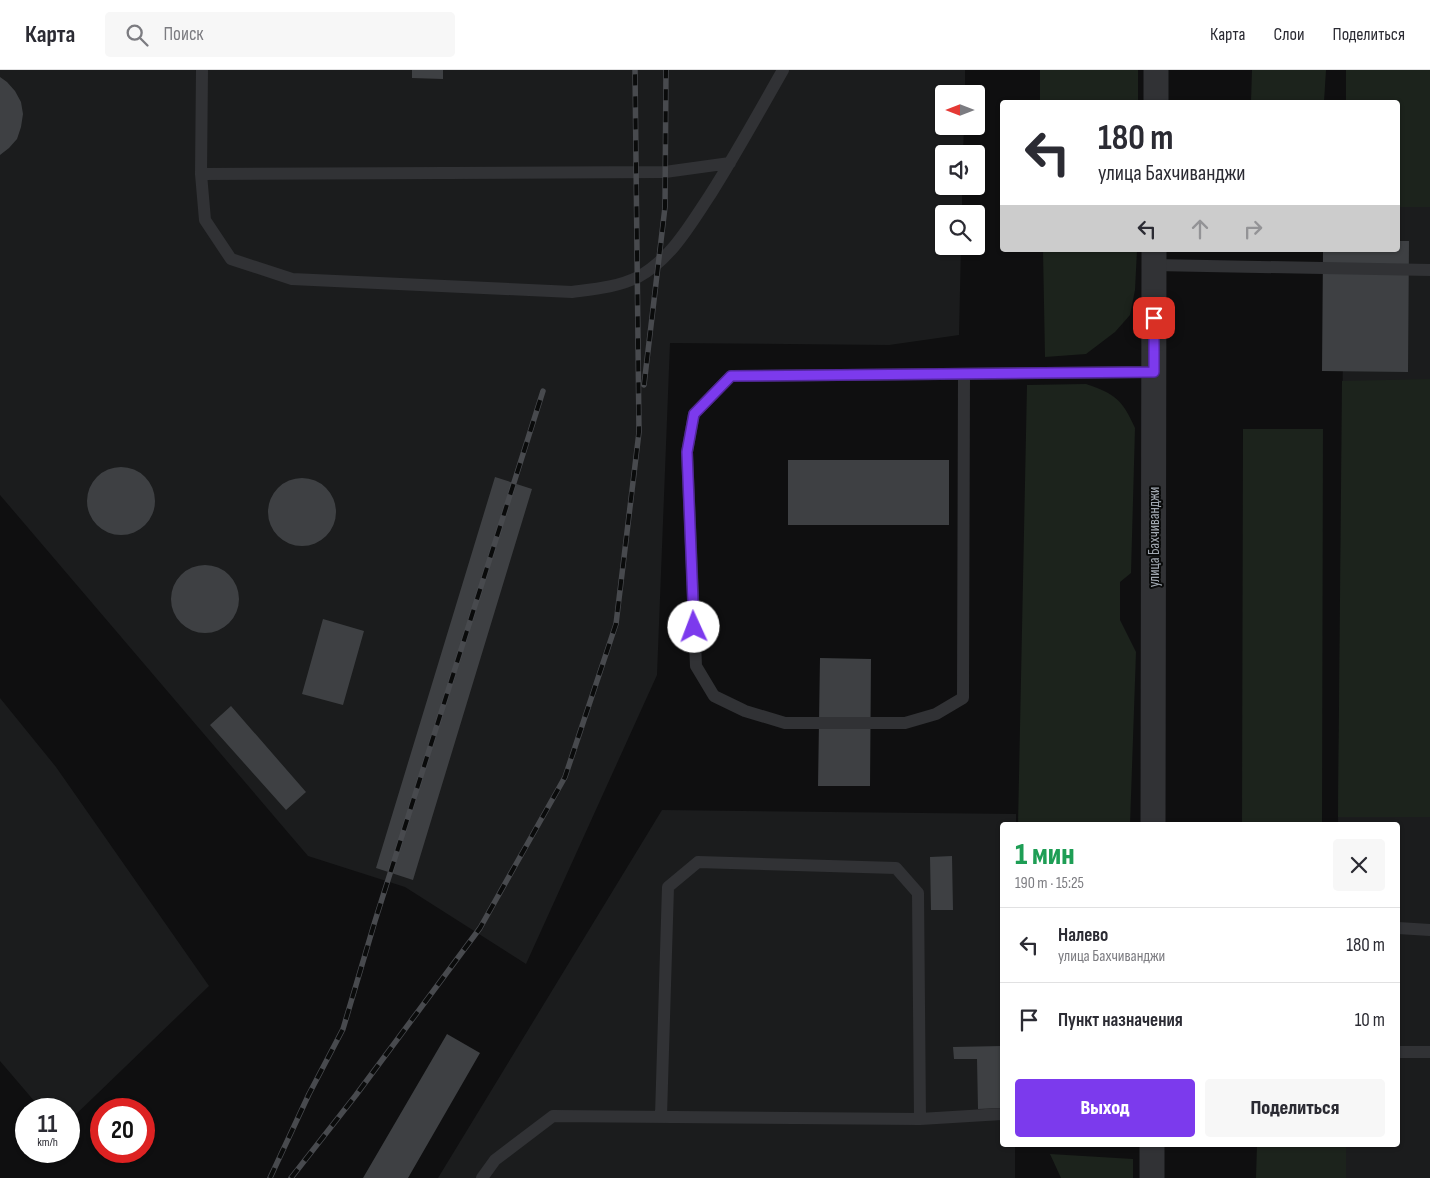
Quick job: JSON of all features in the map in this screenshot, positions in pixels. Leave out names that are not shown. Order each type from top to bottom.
[{"type":"street","points":[[1156,70],[1156,100]]},
{"type":"street","name":"улица Бахчиванджи","points":[[1153,822],[1154,257]]},
{"type":"street","points":[[1152,1147],[1152,1178]]},
{"type":"lane","points":[[202,70],[201,174],[205,220],[231,259],[292,280],[572,292],[610,287],[638,277],[658,263],[683,237],[730,163],[783,70]]},
{"type":"lane","points":[[201,174],[665,172],[730,163]]},
{"type":"lane","points":[[1154,257],[1430,270]]},
{"type":"lane","points":[[964,374],[963,698],[936,714],[905,723],[785,723],[745,711],[714,696],[696,666],[687,452],[694,414],[731,376],[1154,372]]},
{"type":"lane","points":[[661,1116],[668,887],[698,862],[896,868],[918,894],[920,1119]]},
{"type":"lane","points":[[1400,928],[1430,930]]},
{"type":"lane","points":[[1400,1052],[1430,1052]]},
{"type":"lane","points":[[482,1178],[495,1160],[553,1116],[920,1119],[1000,1114]]},
{"type":"shaded area","points":[[0,70],[965,70],[965,85],[935,85],[935,135],[964,135],[963,145],[935,145],[935,195],[962,195],[962,205],[935,205],[935,255],[961,255],[959,335],[889,345],[670,343],[657,675],[526,964],[405,887],[308,856],[0,495]]},
{"type":"shaded area","points":[[1040,70],[1138,70],[1138,100],[1040,100]]},
{"type":"shaded area","points":[[1252,70],[1326,70],[1324,100],[1251,100]]},
{"type":"shaded area","points":[[1346,70],[1430,70],[1430,1178],[1332,1178],[1333,1147],[1400,1147],[1400,822],[1338,822],[1344,252],[1400,252],[1400,100],[1346,100]]},
{"type":"shaded area","points":[[1346,70],[1430,70],[1430,207],[1400,207],[1400,100],[1346,100]]},
{"type":"shaded area","points":[[1043,252],[1137,252],[1135,290],[1130,315],[1115,332],[1086,354],[1045,357]]},
{"type":"shaded area","points":[[1430,379],[1430,817],[1338,817],[1342,381]]},
{"type":"shaded area","points":[[1086,384],[1104,391],[1121,404],[1135,428],[1131,573],[1120,582],[1120,620],[1136,652],[1130,822],[1018,822],[1027,385]]},
{"type":"shaded area","points":[[1243,429],[1323,429],[1322,822],[1242,822]]},
{"type":"shaded area","points":[[0,698],[56,767],[209,986],[93,1098],[90,1098],[90,1101],[80,1110],[80,1098],[32,1098],[0,1061]]},
{"type":"shaded area","points":[[662,810],[1016,814],[1016,822],[1000,822],[1000,1147],[1015,1147],[1015,1178],[438,1178]]},
{"type":"shaded area","points":[[1257,1147],[1346,1147],[1346,1178],[1256,1178]]},
{"type":"shaded area","points":[[1050,1154],[1133,1159],[1133,1178],[1061,1178]]},
{"type":"building","points":[[412,70],[443,70],[443,79],[412,78]]},
{"type":"building","points":[[0,77],[15,91],[21,102],[23,114],[17,139],[0,155]]},
{"type":"building","points":[[1400,241],[1409,241],[1408,372],[1322,371],[1323,252],[1400,252]]},
{"type":"building","points":[[788,460],[949,460],[949,525],[788,525]]},
{"type":"building","points":[[121,467],[134,469],[145,477],[153,488],[155,501],[153,514],[145,525],[134,533],[121,535],[108,533],[97,525],[89,514],[87,501],[89,488],[97,477],[108,469]]},
{"type":"building","points":[[495,477],[532,489],[413,880],[376,868]]},
{"type":"building","points":[[302,478],[315,480],[326,488],[334,499],[336,512],[334,525],[326,536],[315,544],[302,546],[289,544],[278,536],[270,525],[268,512],[270,499],[278,488],[289,480]]},
{"type":"building","points":[[205,565],[218,567],[229,575],[237,586],[239,599],[237,612],[229,623],[218,631],[205,633],[192,631],[181,623],[173,612],[171,599],[173,586],[181,575],[192,567]]},
{"type":"building","points":[[323,619],[364,631],[343,705],[302,694]]},
{"type":"building","points":[[820,658],[871,659],[870,786],[818,786]]},
{"type":"building","points":[[231,706],[306,792],[286,810],[210,725]]},
{"type":"building","points":[[952,856],[953,910],[931,910],[930,857]]},
{"type":"building","points":[[447,1034],[480,1053],[408,1178],[363,1178]]},
{"type":"building","points":[[1000,1046],[1000,1108],[978,1109],[977,1059],[954,1059],[953,1047]]},
{"type":"railway","points":[[291,1178],[356,1095],[480,928],[565,777],[616,624],[639,432],[635,70]]},
{"type":"railway","points":[[644,385],[665,207],[666,70]]},
{"type":"railway","points":[[270,1178],[309,1094],[343,1029],[375,921],[543,391]]},
{"type":"route","points":[[694,627],[687,452],[694,414],[731,376],[1154,372],[1154,318]]}]
